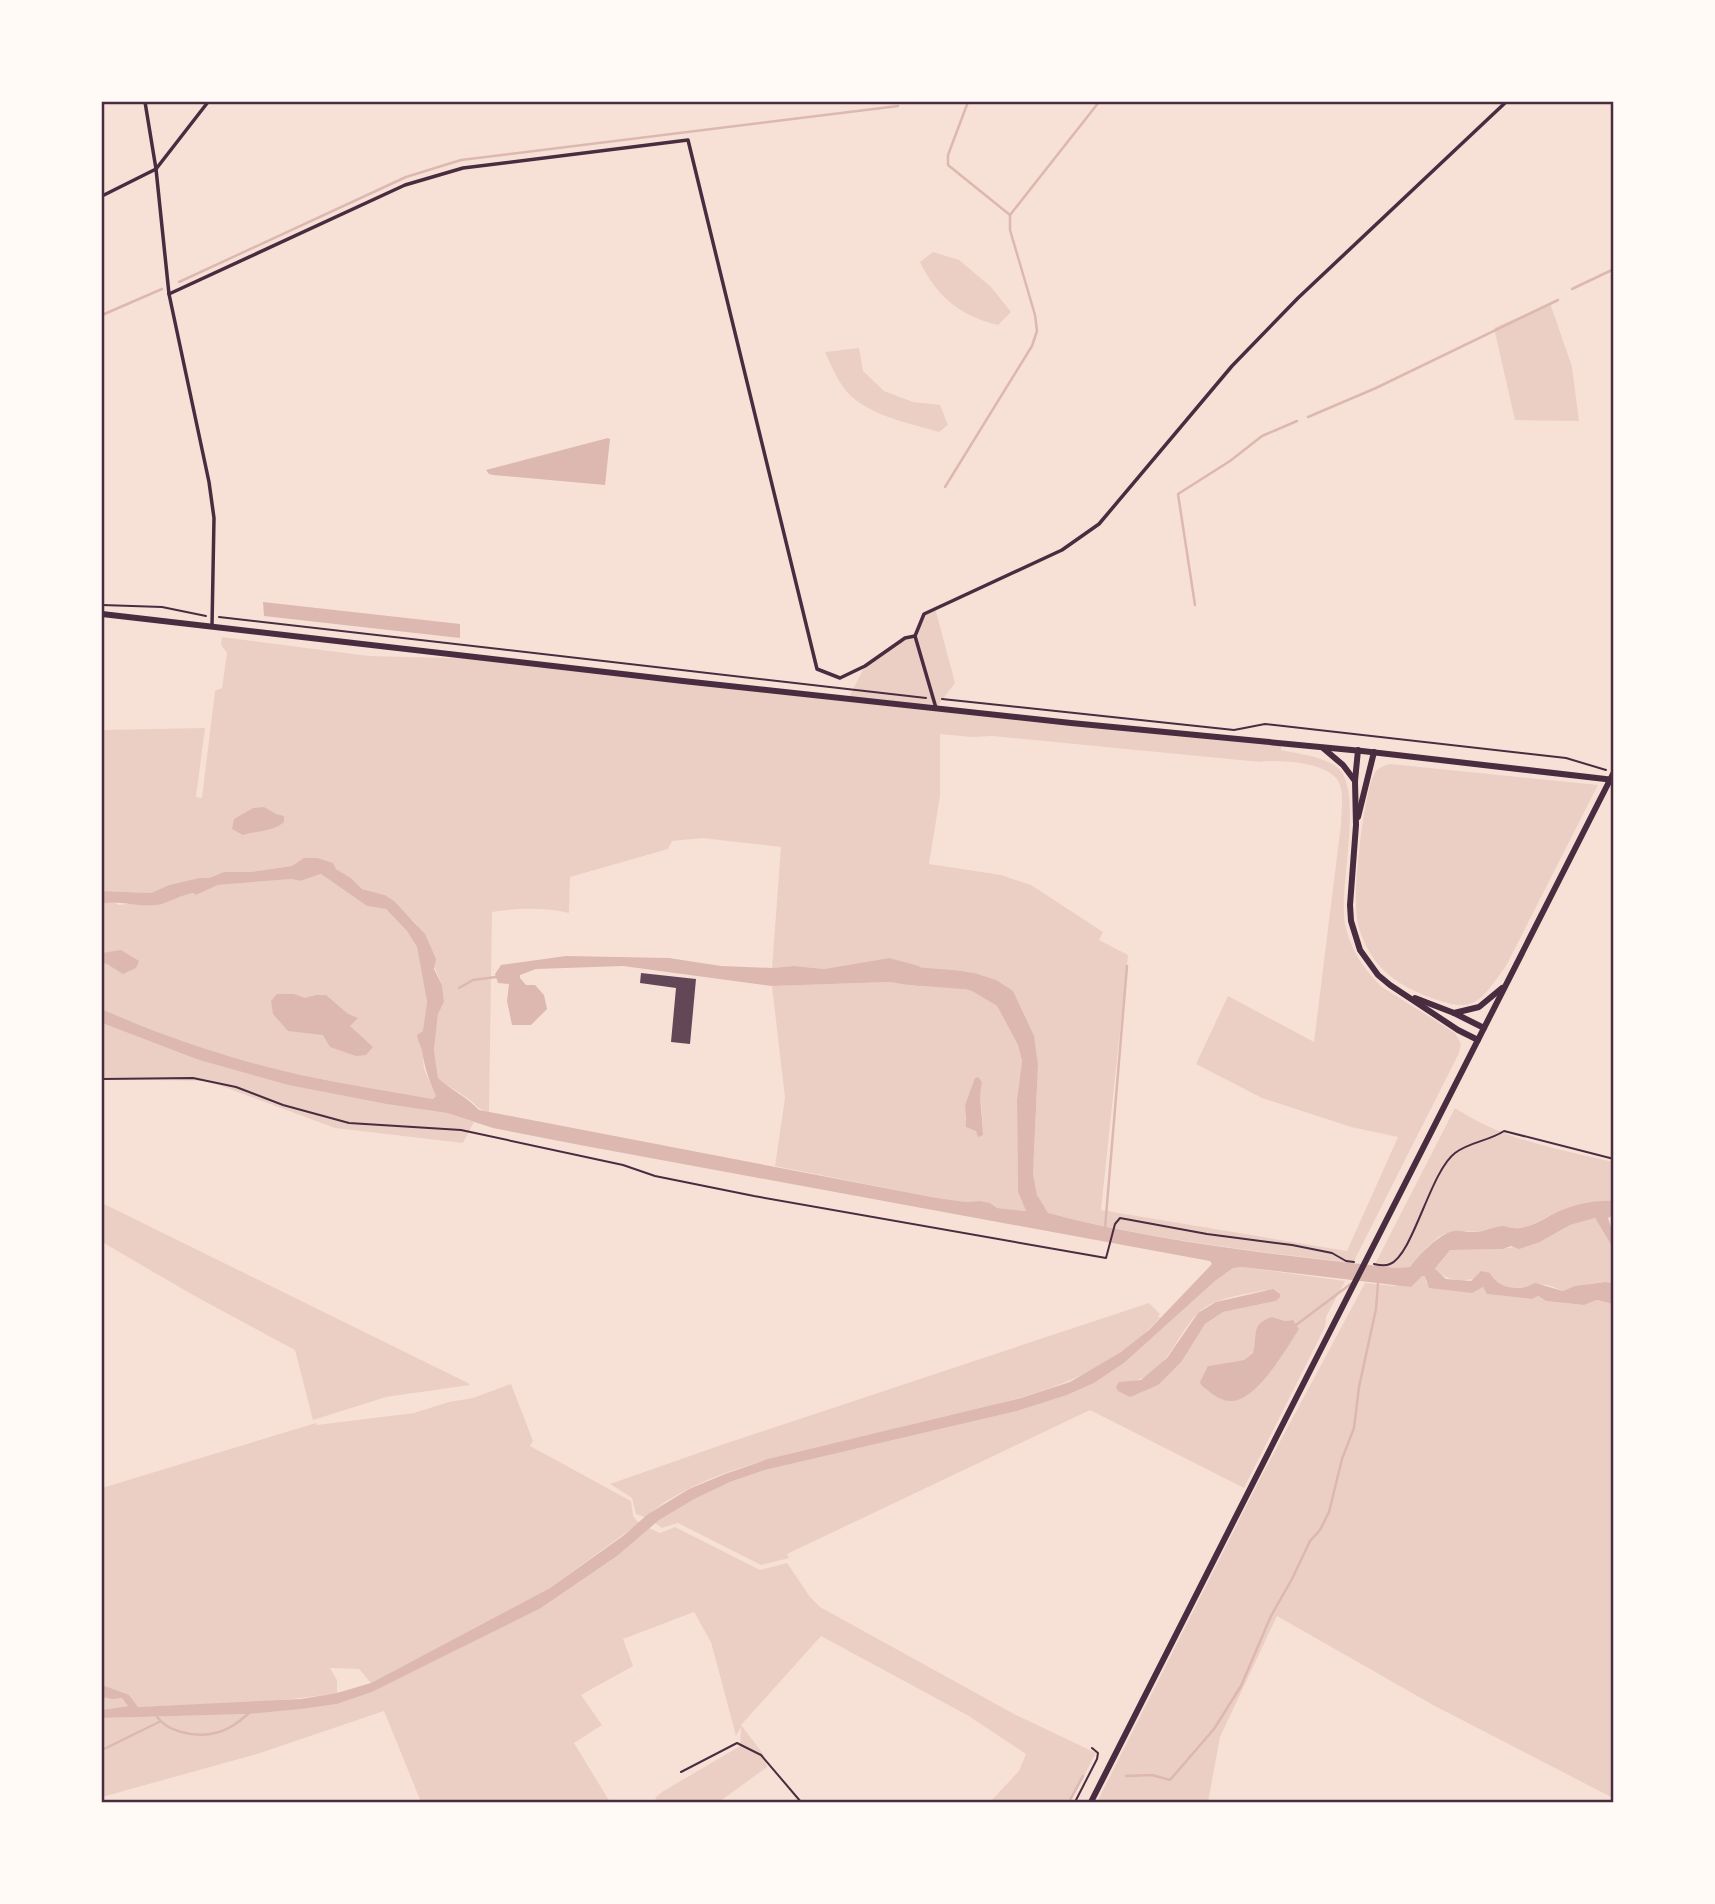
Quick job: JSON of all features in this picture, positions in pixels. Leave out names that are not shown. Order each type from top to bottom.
[{"type":"main road","points":[[102,614],[468,657],[936,708],[1321,746],[1614,780]]},
{"type":"main road","points":[[1321,746],[1343,765],[1355,781]]},
{"type":"main road","points":[[1358,750],[1350,905],[1360,950],[1378,975],[1402,994],[1478,1040]]},
{"type":"main road","points":[[1356,825],[1374,752]]},
{"type":"main road","points":[[1091,1802],[1614,771]]},
{"type":"main road","points":[[1454,1013],[1479,1007],[1506,985]]},
{"type":"main road","points":[[1402,994],[1454,1013],[1484,1028]]},
{"type":"street","points":[[145,102],[156,169],[169,293],[213,506],[212,626]]},
{"type":"street","points":[[102,196],[156,169],[208,102]]},
{"type":"street","points":[[936,708],[915,636],[924,614],[1062,550],[1099,524],[1232,366],[1298,298],[1506,102]]},
{"type":"street","points":[[169,293],[405,185],[463,169],[688,139],[817,669],[840,678],[865,666],[905,638],[915,636]]},
{"type":"path","points":[[102,605],[162,607],[213,617],[1234,730],[1265,724],[1566,758],[1614,771]]},
{"type":"path","points":[[102,1079],[193,1078],[236,1087],[283,1105],[349,1123],[461,1130],[623,1165],[655,1176],[740,1193],[1106,1258],[1115,1224],[1120,1218],[1207,1234],[1292,1245],[1332,1253],[1346,1261],[1356,1262]]},
{"type":"path","points":[[1367,1264],[1390,1264],[1399,1256],[1408,1243],[1420,1212],[1454,1153],[1488,1141],[1504,1130],[1614,1159]]},
{"type":"path","points":[[681,1772],[737,1743],[761,1755],[801,1802]]},
{"type":"path","points":[[1075,1802],[1097,1759],[1098,1753],[1093,1748]]},
{"type":"shaded area","points":[[933,252],[959,260],[991,287],[1011,312],[998,325],[972,316],[951,303],[934,285],[920,262]]},
{"type":"shaded area","points":[[1550,303],[1572,367],[1579,421],[1515,420],[1494,328]]},
{"type":"shaded area","points":[[859,348],[863,371],[884,391],[913,402],[940,405],[948,425],[939,432],[904,422],[870,409],[851,396],[839,381],[825,352]]},
{"type":"shaded area","points":[[608,438],[605,485],[493,475],[486,470]]},
{"type":"shaded area","points":[[263,602],[460,624],[460,638],[264,616]]},
{"type":"shaded area","points":[[935,608],[955,683],[936,708],[848,699],[865,666],[905,638],[915,636],[924,614]]},
{"type":"shaded area","points":[[222,637],[369,656],[487,659],[1281,743],[1281,750],[1331,763],[1345,779],[1350,817],[1345,924],[1359,959],[1382,987],[1455,1033],[1461,1044],[1459,1053],[1353,1263],[1161,1237],[1047,1213],[1037,1195],[1033,1174],[1038,1065],[1013,991],[939,969],[939,980],[972,991],[997,1006],[1018,1045],[1022,1061],[1017,1100],[1018,1192],[1026,1211],[997,1208],[980,1201],[937,1198],[775,1166],[785,1098],[772,986],[889,982],[919,986],[889,958],[824,969],[794,966],[772,968],[781,847],[702,838],[672,841],[668,849],[570,877],[569,913],[530,909],[492,912],[489,1112],[479,1108],[438,1078],[434,1050],[438,1014],[444,1002],[442,985],[416,923],[385,895],[362,889],[336,869],[292,866],[251,872],[224,872],[209,878],[169,885],[151,893],[102,891],[102,730],[205,728],[196,797],[202,798],[215,691],[222,688],[227,653],[221,645]],"holes":[[[940,734],[992,736],[1260,762],[1292,762],[1317,767],[1335,777],[1342,794],[1341,824],[1314,1042],[1228,996],[1196,1064],[1262,1098],[1351,1127],[1398,1137],[1347,1251],[1101,1210],[1128,955],[1099,940],[1103,932],[1031,885],[1001,875],[929,864],[940,796]],[[975,1079],[982,1082],[983,1135],[965,1120],[965,1105]]]},
{"type":"shaded area","points":[[1390,764],[1598,785],[1506,966],[1482,996],[1467,1005],[1457,1005],[1418,993],[1390,976],[1374,960],[1360,930],[1356,892],[1364,814],[1376,771]]},
{"type":"shaded area","points":[[264,807],[284,816],[284,822],[270,829],[243,835],[232,829],[234,819],[253,808]]},
{"type":"shaded area","points":[[304,858],[317,858],[333,863],[336,869],[362,889],[385,895],[425,934],[436,959],[434,969],[442,985],[444,1002],[438,1014],[434,1050],[438,1078],[479,1110],[937,1198],[980,1201],[997,1208],[1026,1211],[1018,1192],[1017,1100],[1022,1061],[1018,1045],[997,1006],[972,991],[939,981],[939,969],[974,973],[996,980],[1013,991],[1034,1036],[1038,1065],[1033,1174],[1037,1195],[1048,1213],[1178,1240],[1397,1268],[1410,1267],[1434,1242],[1450,1232],[1476,1232],[1504,1226],[1520,1228],[1576,1205],[1613,1201],[1613,1215],[1608,1218],[1613,1229],[1613,1248],[1595,1218],[1570,1225],[1540,1242],[1519,1249],[1511,1246],[1503,1249],[1450,1250],[1435,1269],[1446,1279],[1471,1281],[1481,1271],[1490,1273],[1498,1283],[1516,1288],[1535,1283],[1563,1291],[1575,1286],[1613,1283],[1613,1304],[1597,1300],[1584,1305],[1546,1301],[1538,1296],[1532,1299],[1487,1294],[1483,1287],[1472,1293],[1429,1288],[1425,1276],[1411,1287],[1233,1268],[1124,1363],[1094,1383],[1017,1411],[765,1470],[730,1482],[659,1520],[617,1556],[541,1608],[372,1692],[337,1704],[300,1709],[248,1714],[102,1718],[102,1710],[128,1706],[122,1698],[102,1697],[102,1685],[129,1695],[138,1707],[301,1699],[337,1693],[371,1683],[550,1588],[623,1536],[648,1514],[689,1489],[768,1459],[1021,1398],[1070,1382],[1121,1352],[1150,1329],[1212,1264],[1210,1261],[580,1145],[493,1128],[447,1113],[288,1085],[199,1060],[102,1023],[102,1009],[174,1038],[251,1063],[433,1099],[436,1096],[417,1035],[423,1031],[427,1002],[417,947],[407,931],[386,909],[367,906],[321,874],[300,881],[292,879],[218,885],[196,895],[193,893],[153,905],[102,904],[102,891],[151,893],[169,885],[209,878],[224,872],[251,872],[292,866]]},
{"type":"shaded area","points":[[321,874],[367,906],[386,909],[407,931],[417,947],[427,1002],[422,1047],[424,1069],[436,1096],[433,1099],[251,1063],[174,1038],[102,1009],[102,904],[112,901],[119,905],[193,893],[196,895],[218,885],[292,879],[300,881]]},
{"type":"shaded area","points":[[121,950],[139,961],[136,968],[123,974],[102,963],[102,953]]},
{"type":"shaded area","points":[[566,956],[669,958],[721,966],[794,966],[824,969],[889,958],[919,966],[925,972],[925,982],[919,986],[889,982],[772,986],[623,966],[536,969],[520,975],[520,978],[526,985],[535,985],[544,995],[547,1009],[531,1025],[512,1025],[507,1001],[509,984],[498,983],[495,974],[501,965]]},
{"type":"shaded area","points":[[277,994],[294,994],[305,998],[326,995],[348,1014],[358,1018],[350,1026],[373,1047],[366,1055],[356,1056],[330,1047],[323,1035],[288,1031],[273,1014],[271,1001]]},
{"type":"shaded area","points":[[102,1023],[199,1060],[288,1085],[447,1113],[474,1122],[463,1143],[335,1128],[208,1081],[102,1079]]},
{"type":"shaded area","points":[[978,1077],[982,1082],[983,1135],[978,1137],[976,1131],[966,1127],[965,1105],[975,1078]]},
{"type":"shaded area","points":[[1455,1108],[1512,1136],[1613,1162],[1613,1201],[1577,1206],[1520,1228],[1504,1226],[1488,1231],[1458,1231],[1446,1234],[1433,1242],[1410,1267],[1374,1266]]},
{"type":"shaded area","points":[[102,1203],[470,1385],[386,1397],[313,1420],[295,1350],[102,1242]]},
{"type":"shaded area","points":[[1595,1218],[1613,1248],[1613,1283],[1594,1283],[1563,1291],[1547,1285],[1508,1288],[1501,1286],[1489,1273],[1461,1280],[1448,1278],[1435,1270],[1450,1250],[1503,1249],[1540,1242],[1570,1225]]},
{"type":"shaded area","points":[[1233,1268],[1345,1281],[1326,1317],[1325,1327],[1244,1488],[1090,1410],[787,1554],[789,1558],[761,1565],[678,1523],[662,1528],[655,1523],[693,1498],[765,1470],[1017,1411],[1067,1395],[1094,1383],[1124,1363]],"holes":[[[1265,1290],[1276,1301],[1223,1312],[1205,1324],[1182,1361],[1118,1391],[1119,1382],[1134,1381],[1157,1368],[1189,1323],[1205,1308],[1230,1297]],[[1272,1317],[1285,1321],[1293,1320],[1299,1329],[1275,1365],[1255,1388],[1232,1400],[1220,1399],[1208,1366],[1244,1360],[1253,1353],[1258,1326]]]},
{"type":"shaded area","points":[[1426,1276],[1426,1283],[1483,1287],[1488,1294],[1532,1299],[1537,1296],[1546,1301],[1584,1305],[1597,1300],[1613,1304],[1613,1798],[1433,1705],[1277,1616],[1220,1737],[1208,1802],[1097,1802],[1261,1477],[1365,1283],[1394,1286]]},
{"type":"shaded area","points":[[1273,1289],[1280,1294],[1276,1301],[1223,1312],[1205,1324],[1182,1361],[1158,1385],[1130,1397],[1118,1391],[1116,1387],[1119,1382],[1141,1380],[1167,1358],[1198,1313],[1216,1302]]},
{"type":"shaded area","points":[[1149,1303],[1160,1314],[1160,1318],[1112,1358],[1061,1384],[977,1409],[739,1468],[680,1493],[645,1517],[636,1514],[632,1498],[610,1484],[730,1442]]},
{"type":"shaded area","points":[[1272,1317],[1285,1321],[1293,1320],[1299,1329],[1260,1384],[1250,1393],[1229,1401],[1218,1398],[1201,1385],[1208,1366],[1244,1360],[1253,1353],[1258,1326]]},
{"type":"shaded area","points":[[511,1384],[533,1441],[530,1446],[631,1501],[633,1516],[639,1523],[550,1588],[371,1683],[359,1669],[330,1668],[337,1680],[337,1693],[213,1704],[138,1707],[133,1702],[127,1703],[128,1706],[102,1710],[102,1488],[316,1423],[414,1413],[473,1398]]},
{"type":"shaded area","points":[[675,1527],[760,1570],[787,1563],[820,1607],[1014,1714],[1096,1753],[1070,1802],[990,1802],[1019,1771],[1026,1754],[967,1715],[821,1636],[741,1725],[764,1755],[767,1767],[719,1802],[658,1802],[655,1798],[662,1792],[740,1746],[741,1727],[736,1736],[711,1642],[694,1612],[623,1639],[633,1666],[581,1695],[602,1725],[574,1743],[610,1802],[421,1802],[384,1711],[257,1754],[102,1797],[102,1718],[248,1714],[337,1704],[372,1692],[541,1608],[617,1556],[649,1528],[660,1533]]},
{"type":"building","points":[[641,973],[696,979],[690,1044],[671,1042],[676,988],[640,983]]},
{"type":"waterway","points":[[968,102],[948,155],[948,165],[1010,215]]},
{"type":"waterway","points":[[945,487],[1032,346],[1037,331],[1035,315],[1010,230],[1010,215],[1099,102]]},
{"type":"waterway","points":[[179,282],[406,177],[461,160],[898,106]]},
{"type":"waterway","points":[[1572,289],[1614,269]]},
{"type":"waterway","points":[[102,315],[162,289]]},
{"type":"waterway","points":[[1308,417],[1376,388],[1558,300]]},
{"type":"waterway","points":[[1195,605],[1178,494],[1230,461],[1262,436],[1297,421]]},
{"type":"waterway","points":[[1105,1228],[1127,966]]},
{"type":"waterway","points":[[902,975],[962,980]]},
{"type":"waterway","points":[[459,988],[473,980],[496,977]]},
{"type":"waterway","points":[[1296,1325],[1352,1283]]},
{"type":"waterway","points":[[1126,1776],[1152,1775],[1170,1780],[1214,1729],[1241,1686],[1271,1616],[1310,1541],[1320,1530],[1329,1512],[1342,1459],[1354,1428],[1359,1387],[1376,1309],[1378,1283]]},
{"type":"waterway","points":[[155,1713],[159,1720],[173,1729],[199,1735],[225,1730],[249,1713]]},
{"type":"waterway","points":[[102,1750],[159,1722]]},
{"type":"waterway","points":[[1069,1802],[1083,1776]]}]
